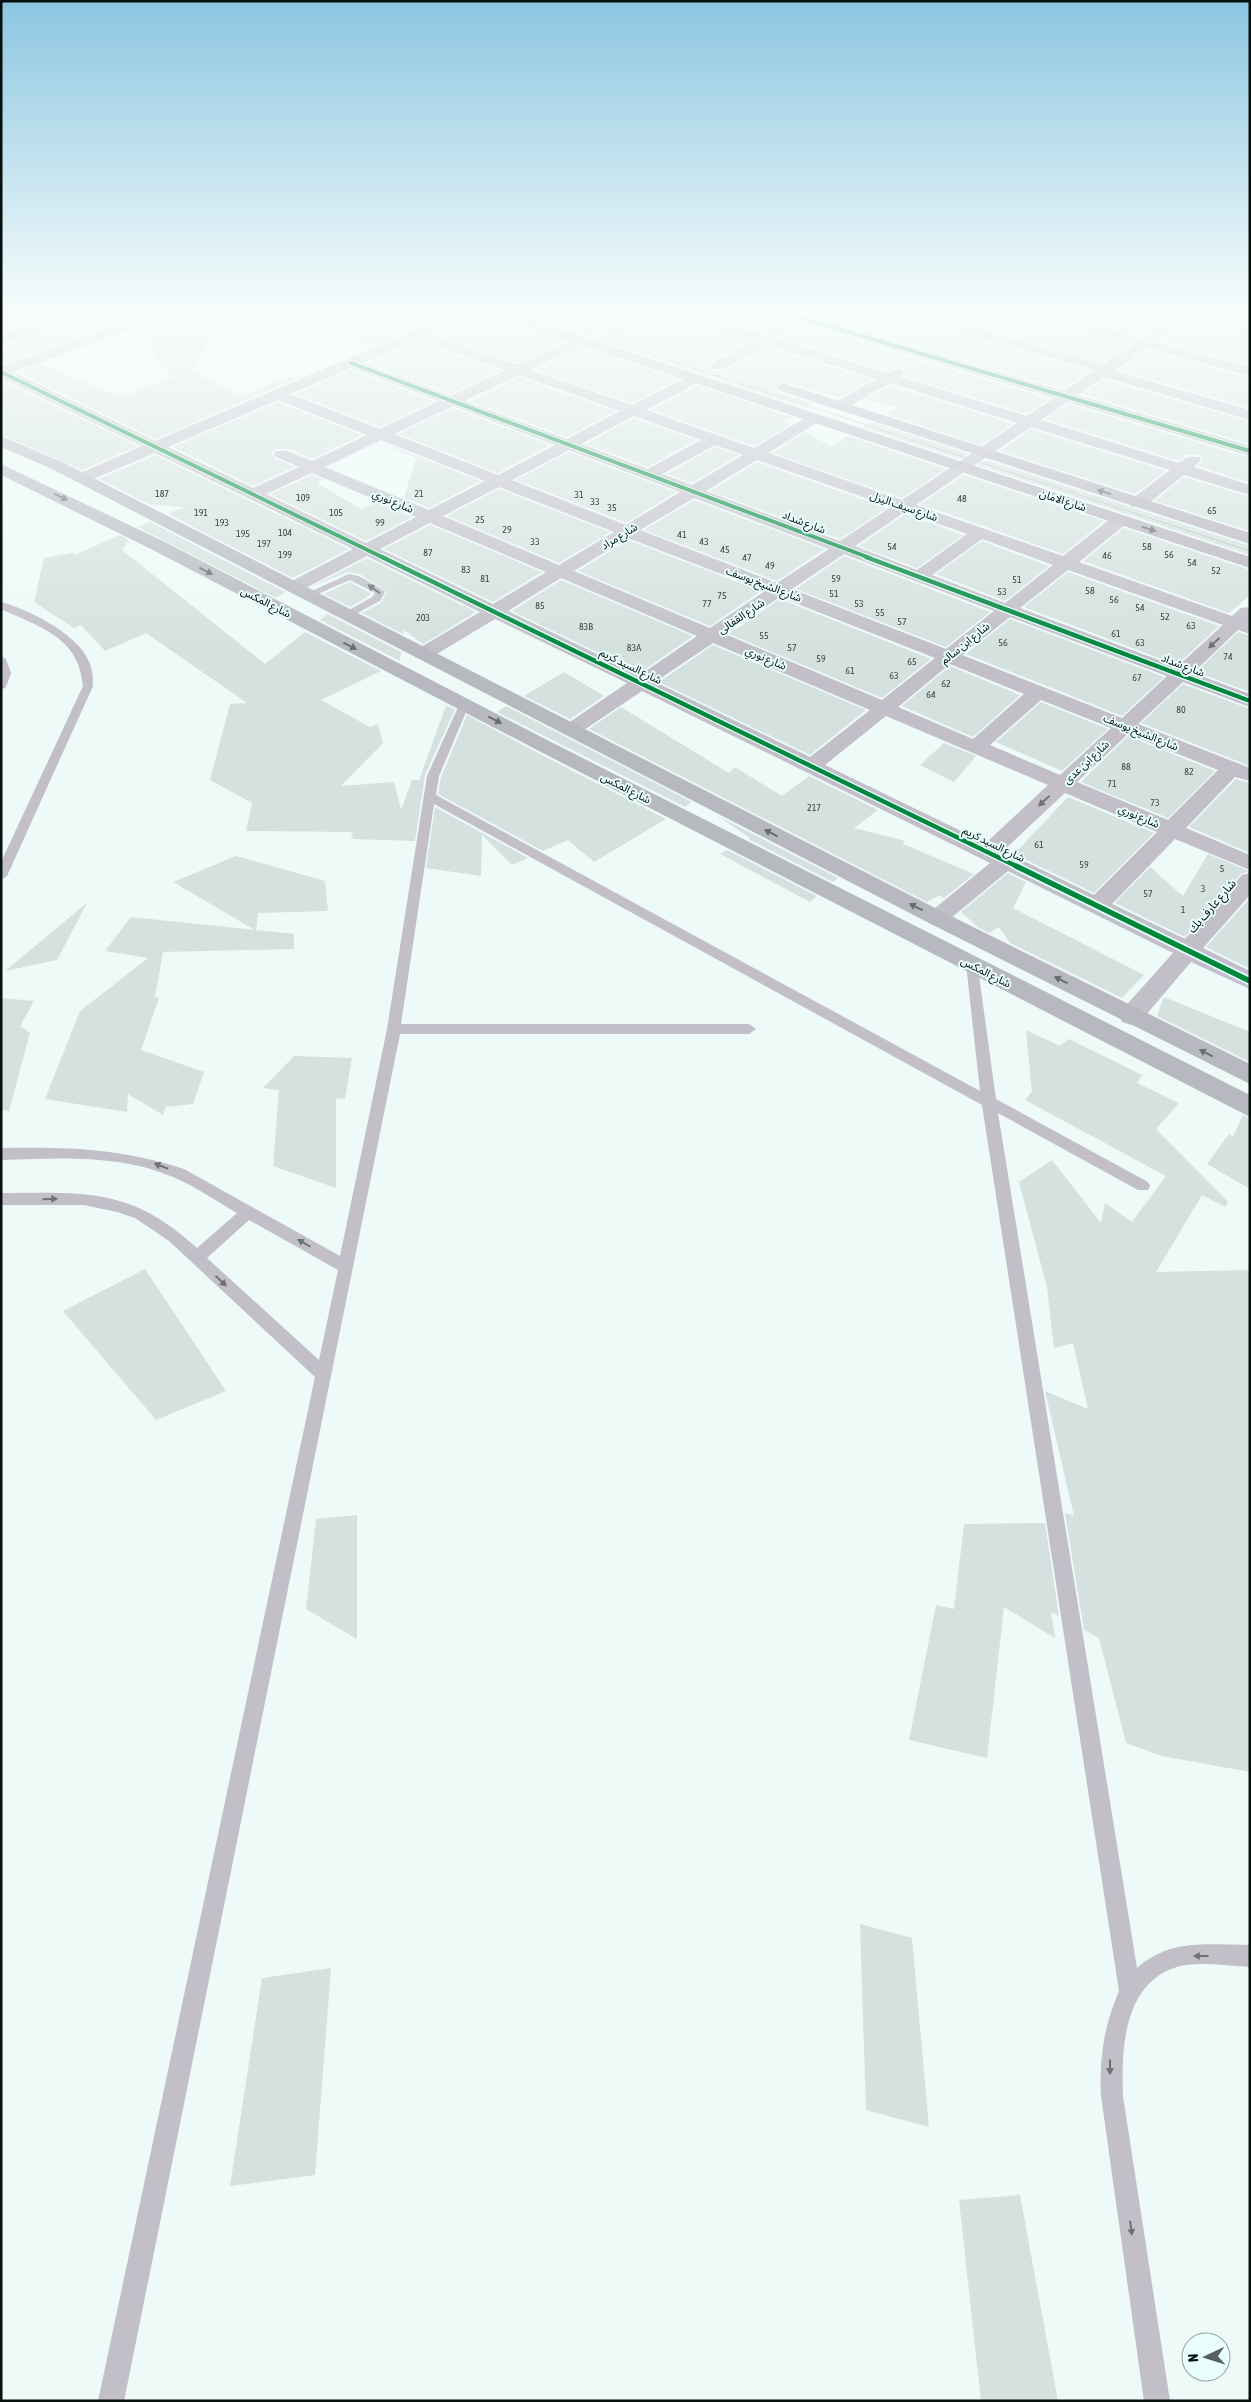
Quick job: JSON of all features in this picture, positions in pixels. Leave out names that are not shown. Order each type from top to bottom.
[{"type":"main road","points":[[3,438],[937,918],[1250,1075]]},
{"type":"main road","name":"شارع المكس","points":[[1,469],[157,545],[464,705],[1250,1107]]},
{"type":"street","name":"شارع السيد كريم","points":[[116,427],[1250,981]]},
{"type":"street","points":[[82,478],[200,427]]},
{"type":"street","name":"شارع الشيخ يوسف","points":[[361,427],[1241,772]]},
{"type":"street","points":[[254,494],[398,427]]},
{"type":"street","name":"شارع شداد","points":[[522,427],[1250,701]]},
{"type":"street","points":[[301,591],[367,550],[603,427]]},
{"type":"street","name":"شارع سيف اليزل","points":[[680,427],[1065,563],[1245,620]]},
{"type":"street","name":"شارع مراد","points":[[423,654],[801,427]]},
{"type":"street","name":"شارع الامان","points":[[843,427],[1250,563]]},
{"type":"street","name":"شارع الامان","points":[[905,427],[1250,539]]},
{"type":"street","name":"شارع القفالى","points":[[571,730],[1019,427]]},
{"type":"street","points":[[1048,427],[1250,490]]},
{"type":"street","points":[[1170,427],[1250,451]]},
{"type":"street","points":[[1138,503],[1235,427]]},
{"type":"street","points":[[649,475],[714,439]]},
{"type":"street","name":"شارع نوري","points":[[282,454],[1250,863]]},
{"type":"street","name":"شارع ابن سالم","points":[[811,766],[1120,520]]},
{"type":"street","points":[[919,577],[979,533]]},
{"type":"street","name":"شارع ابن عدى","points":[[937,918],[997,857],[1063,783],[1180,675],[1245,620]]},
{"type":"street","points":[[976,746],[1039,692]]},
{"type":"street","points":[[1097,906],[1172,830],[1241,772]]},
{"type":"street","name":"شارع عارف بك","points":[[1131,1016],[1250,880]]},
{"type":"lane","points":[[301,591],[349,577],[356,578],[380,592],[376,599],[348,615]]},
{"type":"lane","points":[[1,605],[68,640],[84,658],[89,676],[88,686],[8,848],[1,876]]},
{"type":"lane","points":[[1,659],[6,666],[6,678],[1,687]]},
{"type":"lane","points":[[111,2401],[394,1029],[433,776],[446,742],[464,705]]},
{"type":"lane","points":[[430,797],[1142,1186]]},
{"type":"lane","points":[[972,964],[989,1103],[1130,1993]]},
{"type":"lane","points":[[394,1029],[749,1029]]},
{"type":"lane","points":[[1,1154],[103,1154],[152,1162],[179,1173],[346,1267]]},
{"type":"lane","points":[[1,1199],[84,1199],[119,1206],[140,1214],[158,1224],[324,1375]]},
{"type":"lane","points":[[196,1258],[248,1212]]},
{"type":"lane","points":[[1157,2401],[1112,2096],[1110,2067],[1112,2040],[1119,2015],[1130,1993],[1142,1978],[1157,1965],[1175,1956],[1250,1956]]},
{"type":"building","points":[[2,427],[99,427],[138,446],[82,470],[2,435]]},
{"type":"building","points":[[131,427],[183,427],[155,439]]},
{"type":"building","points":[[219,427],[342,427],[362,435],[312,459],[289,449],[276,449],[272,453],[274,458],[294,467],[253,486],[173,447]]},
{"type":"building","points":[[413,427],[503,427],[550,445],[498,473],[399,434]]},
{"type":"building","points":[[540,427],[585,427],[567,437]]},
{"type":"building","points":[[617,427],[660,427],[696,440],[648,467],[586,444]]},
{"type":"building","points":[[700,427],[786,427],[754,446]]},
{"type":"building","points":[[863,427],[886,427],[968,454],[960,459]]},
{"type":"building","points":[[926,427],[1008,427],[981,445]]},
{"type":"building","points":[[1071,427],[1146,427],[1250,458],[1250,483],[1198,466],[1203,460],[1199,455],[1187,455],[1179,461]]},
{"type":"building","points":[[1193,427],[1250,427],[1250,444]]},
{"type":"building","points":[[1031,429],[1166,471],[1135,494],[1000,451]]},
{"type":"building","points":[[805,432],[831,446],[848,436],[946,469],[902,498],[772,453]]},
{"type":"building","points":[[381,442],[480,481],[429,508],[404,498],[416,458]]},
{"type":"building","points":[[715,447],[739,455],[692,483],[667,474]]},
{"type":"building","points":[[569,452],[676,492],[626,523],[516,480]]},
{"type":"building","points":[[155,455],[349,549],[293,578],[168,514],[184,507],[151,505],[99,479]]},
{"type":"building","points":[[986,460],[1250,546],[1250,555],[978,465]]},
{"type":"building","points":[[757,462],[887,508],[840,539],[710,491]]},
{"type":"building","points":[[312,475],[322,479],[317,483],[361,509],[377,502],[412,517],[366,541],[270,494]]},
{"type":"building","points":[[964,475],[1104,521],[1063,554],[920,504]]},
{"type":"building","points":[[1184,477],[1250,497],[1250,531],[1155,501]]},
{"type":"building","points":[[499,489],[610,532],[559,563],[447,516]]},
{"type":"building","points":[[694,500],[825,549],[777,581],[644,530]]},
{"type":"building","points":[[905,514],[963,535],[917,568],[859,546]]},
{"type":"building","points":[[150,522],[285,592],[276,598],[138,527]]},
{"type":"building","points":[[430,525],[542,572],[493,602],[384,549]]},
{"type":"building","points":[[1124,528],[1250,570],[1250,595],[1229,613],[1083,561]]},
{"type":"building","points":[[119,535],[129,540],[122,550],[265,664],[305,632],[381,671],[321,700],[370,727],[378,724],[383,743],[341,786],[394,782],[401,810],[412,780],[419,780],[446,706],[455,709],[425,775],[415,841],[351,839],[353,832],[246,831],[252,803],[210,780],[230,704],[247,703],[146,633],[105,651],[81,625],[74,628],[34,602],[44,558],[72,553],[75,555]]},
{"type":"building","points":[[628,540],[761,591],[710,626],[578,571]]},
{"type":"building","points":[[982,541],[1049,566],[1005,601],[936,574]]},
{"type":"building","points":[[844,556],[990,612],[946,647],[796,589]]},
{"type":"building","points":[[367,558],[476,612],[423,644],[404,630],[403,634],[362,613],[381,603],[387,592],[360,574],[348,572],[311,587]]},
{"type":"building","points":[[1068,572],[1219,626],[1177,665],[1024,607]]},
{"type":"building","points":[[561,580],[693,636],[640,673],[512,611]]},
{"type":"building","points":[[350,582],[372,594],[350,607],[324,594]]},
{"type":"building","points":[[780,599],[931,659],[882,698],[729,634]]},
{"type":"building","points":[[328,614],[401,652],[400,661],[320,620]]},
{"type":"building","points":[[1010,619],[1164,677],[1122,716],[966,654]]},
{"type":"building","points":[[1238,632],[1250,636],[1250,692],[1196,672]]},
{"type":"building","points":[[713,645],[866,710],[810,755],[659,682]]},
{"type":"building","points":[[950,666],[1020,695],[973,737],[902,706]]},
{"type":"building","points":[[564,672],[604,696],[570,719],[524,696]]},
{"type":"building","points":[[1183,684],[1250,709],[1250,766],[1141,723]]},
{"type":"building","points":[[1041,702],[1108,729],[1062,771],[996,742]]},
{"type":"building","points":[[506,706],[692,802],[685,807],[497,712]]},
{"type":"building","points":[[621,707],[729,773],[735,767],[782,796],[809,776],[878,810],[854,828],[905,841],[903,844],[974,874],[944,898],[940,895],[927,902],[589,729]]},
{"type":"building","points":[[467,715],[666,819],[594,862],[568,840],[543,851],[438,794],[441,777]]},
{"type":"building","points":[[1128,736],[1215,771],[1168,818],[1081,782]]},
{"type":"building","points":[[944,743],[976,756],[954,782],[920,765]]},
{"type":"building","points":[[1236,779],[1250,783],[1250,853],[1189,827]]},
{"type":"building","points":[[1068,797],[1154,833],[1094,893],[1014,854]]},
{"type":"building","points":[[435,807],[528,858],[512,865],[482,835],[481,876],[426,868]]},
{"type":"building","points":[[718,816],[838,878],[833,882],[748,839],[750,838]]},
{"type":"building","points":[[727,850],[817,896],[810,902],[720,854]]},
{"type":"building","points":[[1208,854],[1249,871],[1241,874],[1185,937],[1115,903],[1150,867],[1183,896]]},
{"type":"building","points":[[236,856],[325,881],[328,911],[258,913],[256,930],[294,934],[294,949],[163,952],[155,997],[159,998],[141,1050],[204,1072],[193,1104],[166,1107],[163,1115],[128,1094],[127,1112],[45,1099],[80,1011],[148,958],[105,951],[131,917],[255,930],[173,882]]},
{"type":"building","points":[[1008,873],[1026,882],[1013,908],[1144,975],[1122,998],[1010,943],[999,927],[989,933],[979,928],[961,912]]},
{"type":"building","points":[[1250,898],[1250,969],[1206,947]]},
{"type":"building","points":[[87,903],[57,960],[5,971]]},
{"type":"building","points":[[1164,997],[1250,1032],[1250,1062],[1157,1016]]},
{"type":"building","points":[[1,998],[34,1001],[20,1026],[30,1033],[9,1111],[1,1110]]},
{"type":"building","points":[[1026,1030],[1060,1046],[1069,1039],[1142,1075],[1137,1083],[1179,1103],[1156,1129],[1228,1202],[1225,1207],[1202,1195],[1156,1272],[1250,1270],[1250,1772],[1162,1756],[1126,1743],[1099,1638],[1084,1630],[1065,1513],[1074,1516],[1045,1391],[1088,1409],[1073,1343],[1054,1348],[1047,1287],[1019,1182],[1052,1160],[1101,1223],[1105,1203],[1132,1222],[1166,1176],[1025,1100],[1032,1091]]},
{"type":"building","points":[[294,1056],[352,1058],[345,1099],[336,1098],[336,1188],[273,1166],[279,1090],[263,1088]]},
{"type":"building","points":[[1243,1115],[1250,1119],[1250,1189],[1207,1164],[1229,1134],[1233,1137]]},
{"type":"building","points":[[145,1269],[226,1391],[156,1420],[63,1311]]},
{"type":"building","points":[[357,1515],[357,1639],[306,1609],[316,1519]]},
{"type":"building","points":[[1045,1523],[1059,1616],[1051,1612],[1055,1638],[1004,1607],[987,1758],[909,1740],[936,1605],[954,1609],[964,1524]]},
{"type":"building","points":[[860,1924],[912,1938],[929,2127],[866,2110]]},
{"type":"building","points":[[331,1968],[315,2175],[230,2186],[262,1978]]},
{"type":"building","points":[[1020,2195],[1058,2401],[981,2401],[959,2200]]},
{"type":"tram line","points":[[873,427],[1250,551]]},
{"type":"cycle path","points":[[115,427],[1250,981]]},
{"type":"cycle path","points":[[521,427],[1250,701]]},
{"type":"cycle path","points":[[1169,427],[1250,451]]}]
